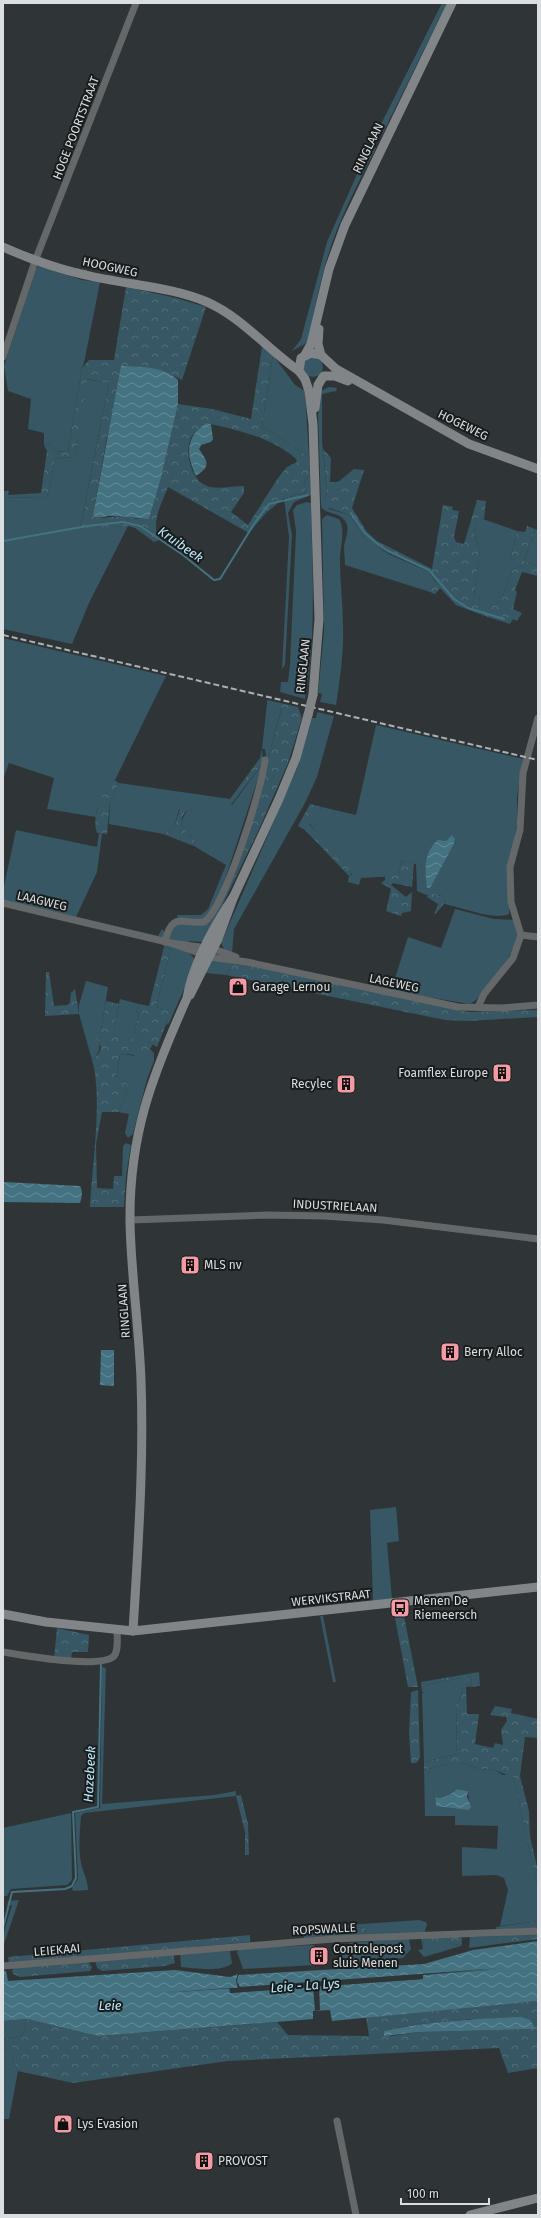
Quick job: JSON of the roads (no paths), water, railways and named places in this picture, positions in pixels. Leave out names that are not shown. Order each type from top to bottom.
[{"type":"main road","name":"RINGLAAN","points":[[125,1631],[142,1425],[141,1378],[130,1220],[134,1159],[143,1111],[156,1068],[186,998],[189,986],[208,952],[279,799],[296,758],[308,715],[313,695],[318,650],[319,619],[313,424],[311,402],[305,379],[299,371],[303,357],[311,344],[329,269],[345,225],[452,3]]},
{"type":"main road","name":"HOOGWEG","points":[[3,247],[35,261],[86,275],[180,293],[213,306],[236,319],[271,347]]},
{"type":"main road","name":"RINGLAAN","points":[[313,424],[317,391],[327,368],[318,344],[319,309]]},
{"type":"main road","points":[[271,347],[291,358],[303,357],[316,353],[323,357]]},
{"type":"main road","points":[[271,347],[299,371]]},
{"type":"main road","name":"HOGEWEG","points":[[323,357],[336,369],[469,444],[538,469]]},
{"type":"main road","points":[[305,379],[311,381],[324,376]]},
{"type":"main road","name":"HOGEWEG","points":[[324,376],[335,376],[381,395]]},
{"type":"main road","name":"WERVIKSTRAAT","points":[[3,1614],[46,1622],[125,1631],[538,1587]]},
{"type":"main road","points":[[470,2215],[538,2198]]},
{"type":"street","name":"HOGE POORTSTRAAT","points":[[3,357],[35,261],[136,3]]},
{"type":"street","points":[[478,1007],[484,994],[513,958],[521,935],[512,902],[510,867],[520,830],[523,773],[538,718]]},
{"type":"street","points":[[168,943],[168,931],[172,924],[179,920],[204,922],[213,913],[220,900],[244,836],[265,760]]},
{"type":"street","name":"LAAGWEG","points":[[3,903],[76,921]]},
{"type":"street","name":"LAGEWEG","points":[[76,921],[247,962],[458,1007],[538,1005]]},
{"type":"street","points":[[521,935],[538,937]]},
{"type":"street","name":"INDUSTRIELAAN","points":[[130,1220],[268,1215],[324,1216],[383,1220],[538,1239]]},
{"type":"street","points":[[3,1652],[50,1660],[76,1661],[112,1658],[125,1631]]},
{"type":"street","name":"ROPSWALLE","points":[[112,1956],[333,1939],[538,1931]]},
{"type":"street","name":"LEIEKAAI","points":[[3,1966],[112,1956]]},
{"type":"street","points":[[337,2122],[356,2215]]},
{"type":"water","points":[[121,366],[151,368],[166,372],[178,380],[178,404],[161,478],[149,519],[113,516],[98,517],[93,515]]},
{"type":"water","points":[[206,423],[211,424],[213,439],[211,442],[201,445],[199,449],[206,461],[206,466],[201,473],[196,476],[190,461],[189,447],[194,434]]},
{"type":"water","points":[[452,835],[455,839],[453,846],[430,888],[427,888],[427,856],[433,845],[438,840],[446,841]]},
{"type":"water","points":[[4,1182],[80,1186],[82,1192],[81,1199],[80,1203],[3,1202]]},
{"type":"water","points":[[101,1350],[114,1350],[114,1386],[100,1385]]},
{"type":"water","points":[[349,1596],[349,1599],[307,1604],[307,1598]]},
{"type":"water","points":[[457,1789],[468,1791],[467,1797],[471,1807],[469,1810],[436,1806],[435,1797],[447,1796]]},
{"type":"water","name":"Leie","points":[[538,1941],[538,2001],[332,2021],[330,2010],[313,2011],[313,2019],[98,2036],[27,2019],[3,2021],[3,1971],[6,1971],[8,1981],[175,1970],[230,1977],[238,1974],[236,1981],[239,1975],[424,1964],[473,1950]],"holes":[[[502,1969],[423,1975],[423,1979],[230,1993],[230,1988]]]},
{"type":"water","points":[[521,2017],[530,2020],[536,2029],[419,2032],[384,2036],[384,2031],[418,2025]]},
{"type":"waterway","name":"Kruibeek","points":[[3,541],[87,526],[123,522],[140,526],[183,555],[214,580],[220,579],[254,524],[269,504],[308,495]]},
{"type":"waterway","name":"Kruibeek","points":[[351,513],[364,532],[375,542],[388,551],[429,570],[454,599],[468,608],[504,619]]},
{"type":"waterway","name":"Hazebeek","points":[[3,1928],[12,1892],[65,1889],[72,1886],[76,1878],[73,1812],[98,1807],[101,1665]]},
{"type":"railway","points":[[3,635],[538,760]]},
{"type":"place","name":"Garage Lernou","points":[[238,987]]},
{"type":"place","name":"Foamflex Europe","points":[[502,1073]]},
{"type":"place","name":"Recylec","points":[[346,1084]]},
{"type":"place","name":"MLS nv","points":[[190,1265]]},
{"type":"place","name":"Berry Alloc","points":[[450,1352]]},
{"type":"place","name":"Menen De Riemeersch","points":[[400,1608]]},
{"type":"place","name":"Controlepost sluis Menen","points":[[319,1956]]},
{"type":"place","name":"Lys Evasion","points":[[63,2124]]},
{"type":"place","name":"PROVOST","points":[[204,2161]]},
{"type":"water label","name":"Leie - La Lys","points":[[305,1985]]}]
